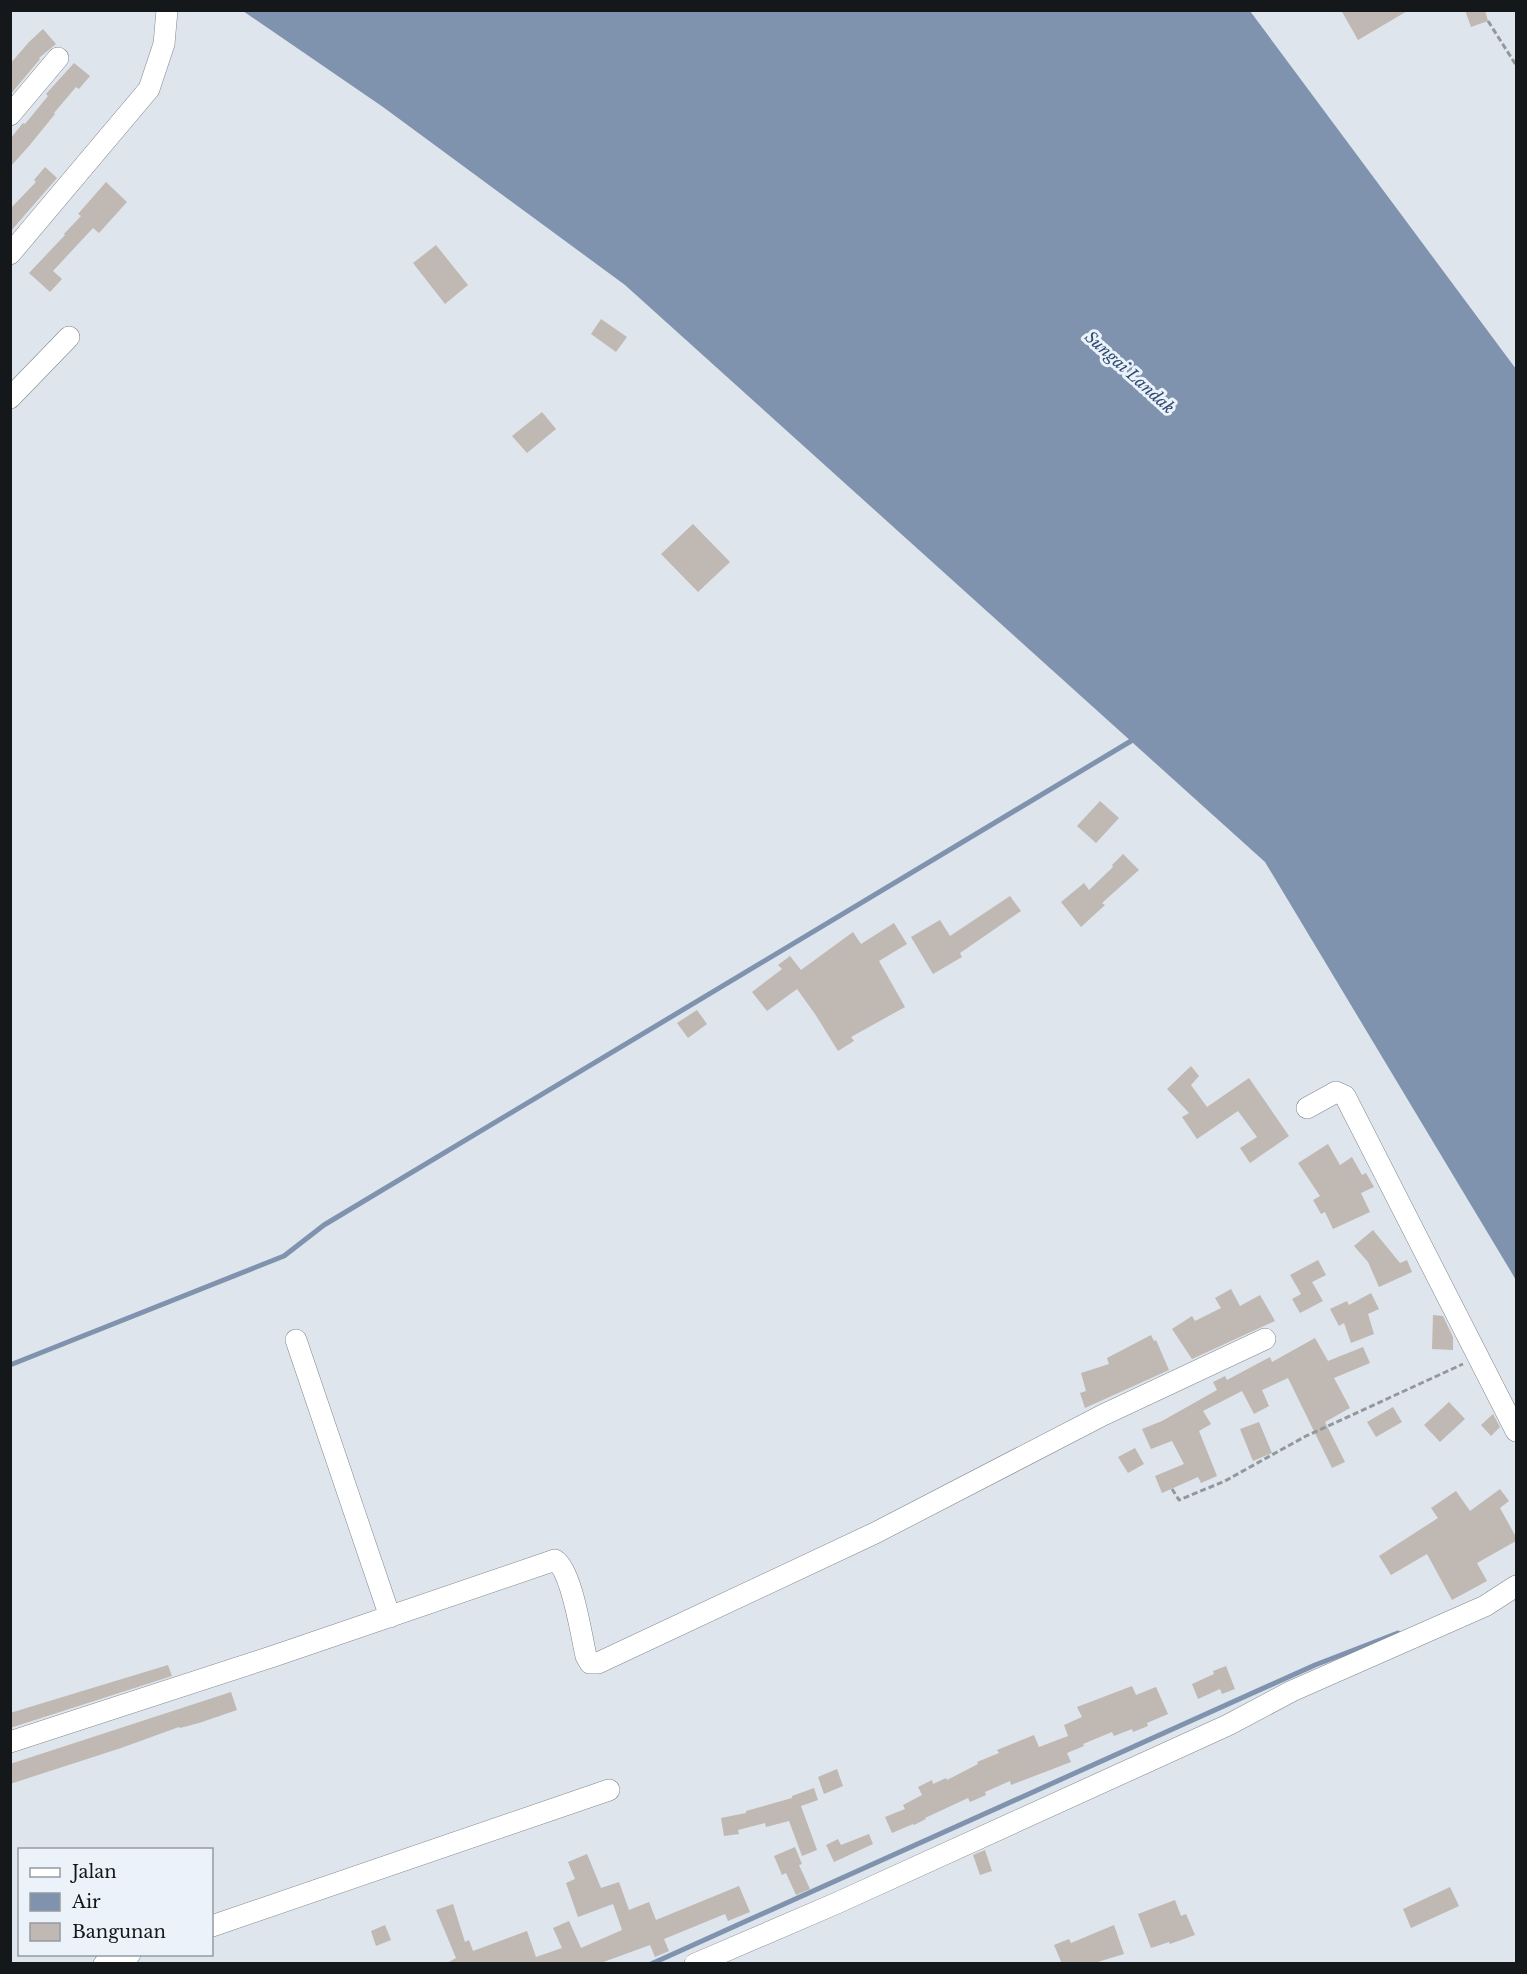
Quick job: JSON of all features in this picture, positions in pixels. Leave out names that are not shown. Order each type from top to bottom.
[{"type":"street","points":[[10,254],[149,89],[164,44],[167,11]]},
{"type":"street","points":[[10,115],[58,58]]},
{"type":"street","points":[[10,398],[69,337]]},
{"type":"street","points":[[1306,1108],[1336,1092],[1344,1095],[1516,1431]]},
{"type":"street","points":[[10,1742],[390,1617],[555,1560],[561,1564],[568,1579],[586,1656],[590,1663],[598,1663],[875,1533],[1103,1414],[1265,1339]]},
{"type":"street","points":[[296,1340],[390,1617]]},
{"type":"street","points":[[695,1964],[1228,1725],[1321,1677],[1485,1606],[1516,1586]]},
{"type":"street","points":[[213,1926],[609,1790]]},
{"type":"street","points":[[104,1964],[125,1956]]},
{"type":"path","points":[[1488,21],[1516,65]]},
{"type":"path","points":[[1172,1489],[1179,1500],[1225,1481],[1306,1436],[1478,1357]]},
{"type":"water","name":"Sungai Landak","points":[[243,11],[1250,11],[1516,369],[1516,1280],[1265,862],[625,285],[383,107]]},
{"type":"building","points":[[1341,10],[1409,10],[1358,40]]},
{"type":"building","points":[[1465,10],[1485,10],[1488,21],[1471,27]]},
{"type":"building","points":[[43,29],[56,44],[39,58],[10,95],[10,64]]},
{"type":"building","points":[[74,63],[90,76],[79,89],[76,87],[10,167],[10,139],[23,123],[25,124],[48,96],[46,94]]},
{"type":"building","points":[[45,167],[57,178],[10,232],[10,209],[36,182],[34,180]]},
{"type":"building","points":[[106,182],[127,202],[99,233],[93,228],[53,271],[62,279],[50,292],[29,273],[65,235],[81,216],[78,214]]},
{"type":"building","points":[[436,245],[468,285],[445,304],[413,263]]},
{"type":"building","points":[[601,319],[627,337],[616,352],[591,334]]},
{"type":"building","points":[[542,412],[556,429],[527,453],[512,436]]},
{"type":"building","points":[[693,524],[730,562],[698,592],[661,554]]},
{"type":"building","points":[[1100,801],[1119,818],[1096,843],[1077,826]]},
{"type":"building","points":[[1123,854],[1139,870],[1102,903],[1105,905],[1081,927],[1061,902],[1084,883],[1089,890]]},
{"type":"building","points":[[1010,896],[1021,911],[960,953],[962,957],[933,974],[911,937],[940,920],[950,936]]},
{"type":"building","points":[[894,923],[907,944],[879,961],[905,1007],[851,1037],[854,1041],[838,1051],[797,989],[767,1011],[752,992],[782,969],[778,965],[790,956],[801,970],[853,932],[861,944]]},
{"type":"building","points":[[697,1010],[707,1024],[688,1038],[677,1023]]},
{"type":"building","points":[[1191,1066],[1199,1076],[1191,1085],[1207,1107],[1249,1078],[1289,1136],[1250,1163],[1240,1148],[1257,1137],[1238,1111],[1197,1139],[1182,1117],[1189,1113],[1167,1089]]},
{"type":"building","points":[[1328,1144],[1340,1165],[1352,1157],[1362,1175],[1366,1173],[1374,1187],[1361,1193],[1370,1212],[1333,1229],[1325,1212],[1321,1214],[1313,1200],[1320,1196],[1298,1163]]},
{"type":"building","points":[[1373,1230],[1400,1263],[1407,1260],[1412,1272],[1379,1287],[1368,1262],[1354,1246]]},
{"type":"building","points":[[1318,1260],[1326,1275],[1312,1282],[1323,1301],[1300,1313],[1292,1299],[1301,1294],[1290,1275]]},
{"type":"building","points":[[1231,1289],[1240,1306],[1260,1295],[1275,1321],[1192,1359],[1172,1329],[1192,1316],[1195,1321],[1221,1308],[1215,1298]]},
{"type":"building","points":[[1371,1293],[1379,1309],[1368,1314],[1374,1334],[1351,1343],[1344,1323],[1339,1326],[1330,1309],[1347,1301],[1349,1305]]},
{"type":"building","points":[[1433,1315],[1443,1316],[1453,1337],[1453,1350],[1432,1349]]},
{"type":"building","points":[[1151,1335],[1154,1341],[1156,1340],[1169,1370],[1085,1408],[1080,1393],[1086,1391],[1081,1373],[1109,1364],[1107,1358]]},
{"type":"building","points":[[1315,1338],[1328,1361],[1363,1347],[1370,1363],[1334,1378],[1350,1408],[1325,1422],[1345,1462],[1332,1468],[1288,1378],[1262,1390],[1269,1406],[1254,1414],[1242,1391],[1203,1411],[1211,1424],[1199,1431],[1217,1476],[1201,1483],[1198,1477],[1162,1493],[1155,1476],[1184,1464],[1172,1441],[1151,1449],[1142,1429],[1162,1421],[1217,1390],[1213,1382],[1225,1376],[1227,1380],[1270,1357],[1272,1362]]},
{"type":"building","points":[[1449,1402],[1465,1419],[1440,1442],[1424,1425]]},
{"type":"building","points":[[1393,1407],[1402,1422],[1376,1437],[1367,1422]]},
{"type":"building","points":[[1493,1414],[1500,1427],[1491,1436],[1481,1425]]},
{"type":"building","points":[[1259,1422],[1272,1453],[1253,1461],[1240,1429]]},
{"type":"building","points":[[1135,1448],[1144,1464],[1128,1473],[1118,1457]]},
{"type":"building","points":[[1500,1489],[1509,1501],[1500,1508],[1516,1541],[1477,1563],[1487,1581],[1452,1600],[1427,1554],[1391,1575],[1379,1556],[1438,1518],[1431,1508],[1456,1491],[1470,1511]]},
{"type":"building","points":[[168,1665],[172,1676],[10,1728],[10,1713]]},
{"type":"building","points":[[1226,1666],[1235,1689],[1222,1694],[1220,1689],[1198,1699],[1192,1684]]},
{"type":"building","points":[[1132,1686],[1136,1695],[1156,1687],[1168,1714],[1133,1732],[1132,1729],[1114,1736],[1112,1732],[1083,1744],[1084,1746],[1067,1753],[1071,1762],[1011,1785],[1010,1781],[985,1792],[986,1795],[970,1802],[968,1798],[914,1825],[892,1833],[885,1817],[905,1809],[903,1805],[922,1795],[918,1787],[932,1780],[933,1784],[946,1778],[947,1780],[978,1764],[977,1762],[999,1753],[997,1750],[1034,1735],[1039,1747],[1068,1736],[1064,1725],[1082,1717],[1077,1707]]},
{"type":"building","points":[[231,1692],[237,1710],[179,1727],[10,1784],[10,1764]]},
{"type":"building","points":[[837,1769],[843,1786],[824,1794],[818,1777]]},
{"type":"building","points":[[814,1788],[818,1800],[801,1806],[817,1850],[802,1856],[789,1821],[766,1827],[765,1823],[738,1830],[739,1834],[724,1836],[721,1818],[746,1813],[746,1811],[792,1798],[792,1796]]},
{"type":"building","points":[[869,1834],[873,1844],[834,1862],[826,1845],[838,1839],[841,1845]]},
{"type":"building","points":[[795,1847],[802,1864],[799,1865],[810,1889],[796,1895],[786,1873],[782,1875],[774,1856]]},
{"type":"building","points":[[985,1850],[992,1871],[980,1875],[973,1855]]},
{"type":"building","points":[[587,1854],[601,1888],[619,1882],[629,1910],[649,1902],[656,1920],[739,1886],[750,1912],[728,1921],[725,1914],[664,1939],[669,1951],[655,1957],[650,1945],[598,1964],[445,1964],[456,1958],[436,1910],[453,1904],[465,1942],[469,1940],[473,1951],[527,1931],[536,1957],[562,1948],[553,1928],[569,1921],[581,1948],[622,1930],[613,1904],[578,1917],[566,1883],[575,1879],[568,1862]]},
{"type":"building","points":[[1450,1887],[1459,1906],[1411,1928],[1403,1909]]},
{"type":"building","points":[[1175,1900],[1181,1916],[1186,1914],[1195,1935],[1151,1948],[1138,1914]]},
{"type":"building","points":[[385,1925],[391,1940],[376,1946],[371,1931]]},
{"type":"building","points":[[1114,1925],[1124,1954],[1091,1964],[1062,1964],[1054,1945],[1069,1939],[1071,1943]]},
{"type":"waterway","points":[[10,1365],[284,1256],[324,1225],[1131,741]]},
{"type":"waterway","points":[[651,1964],[1315,1665],[1398,1633]]}]
